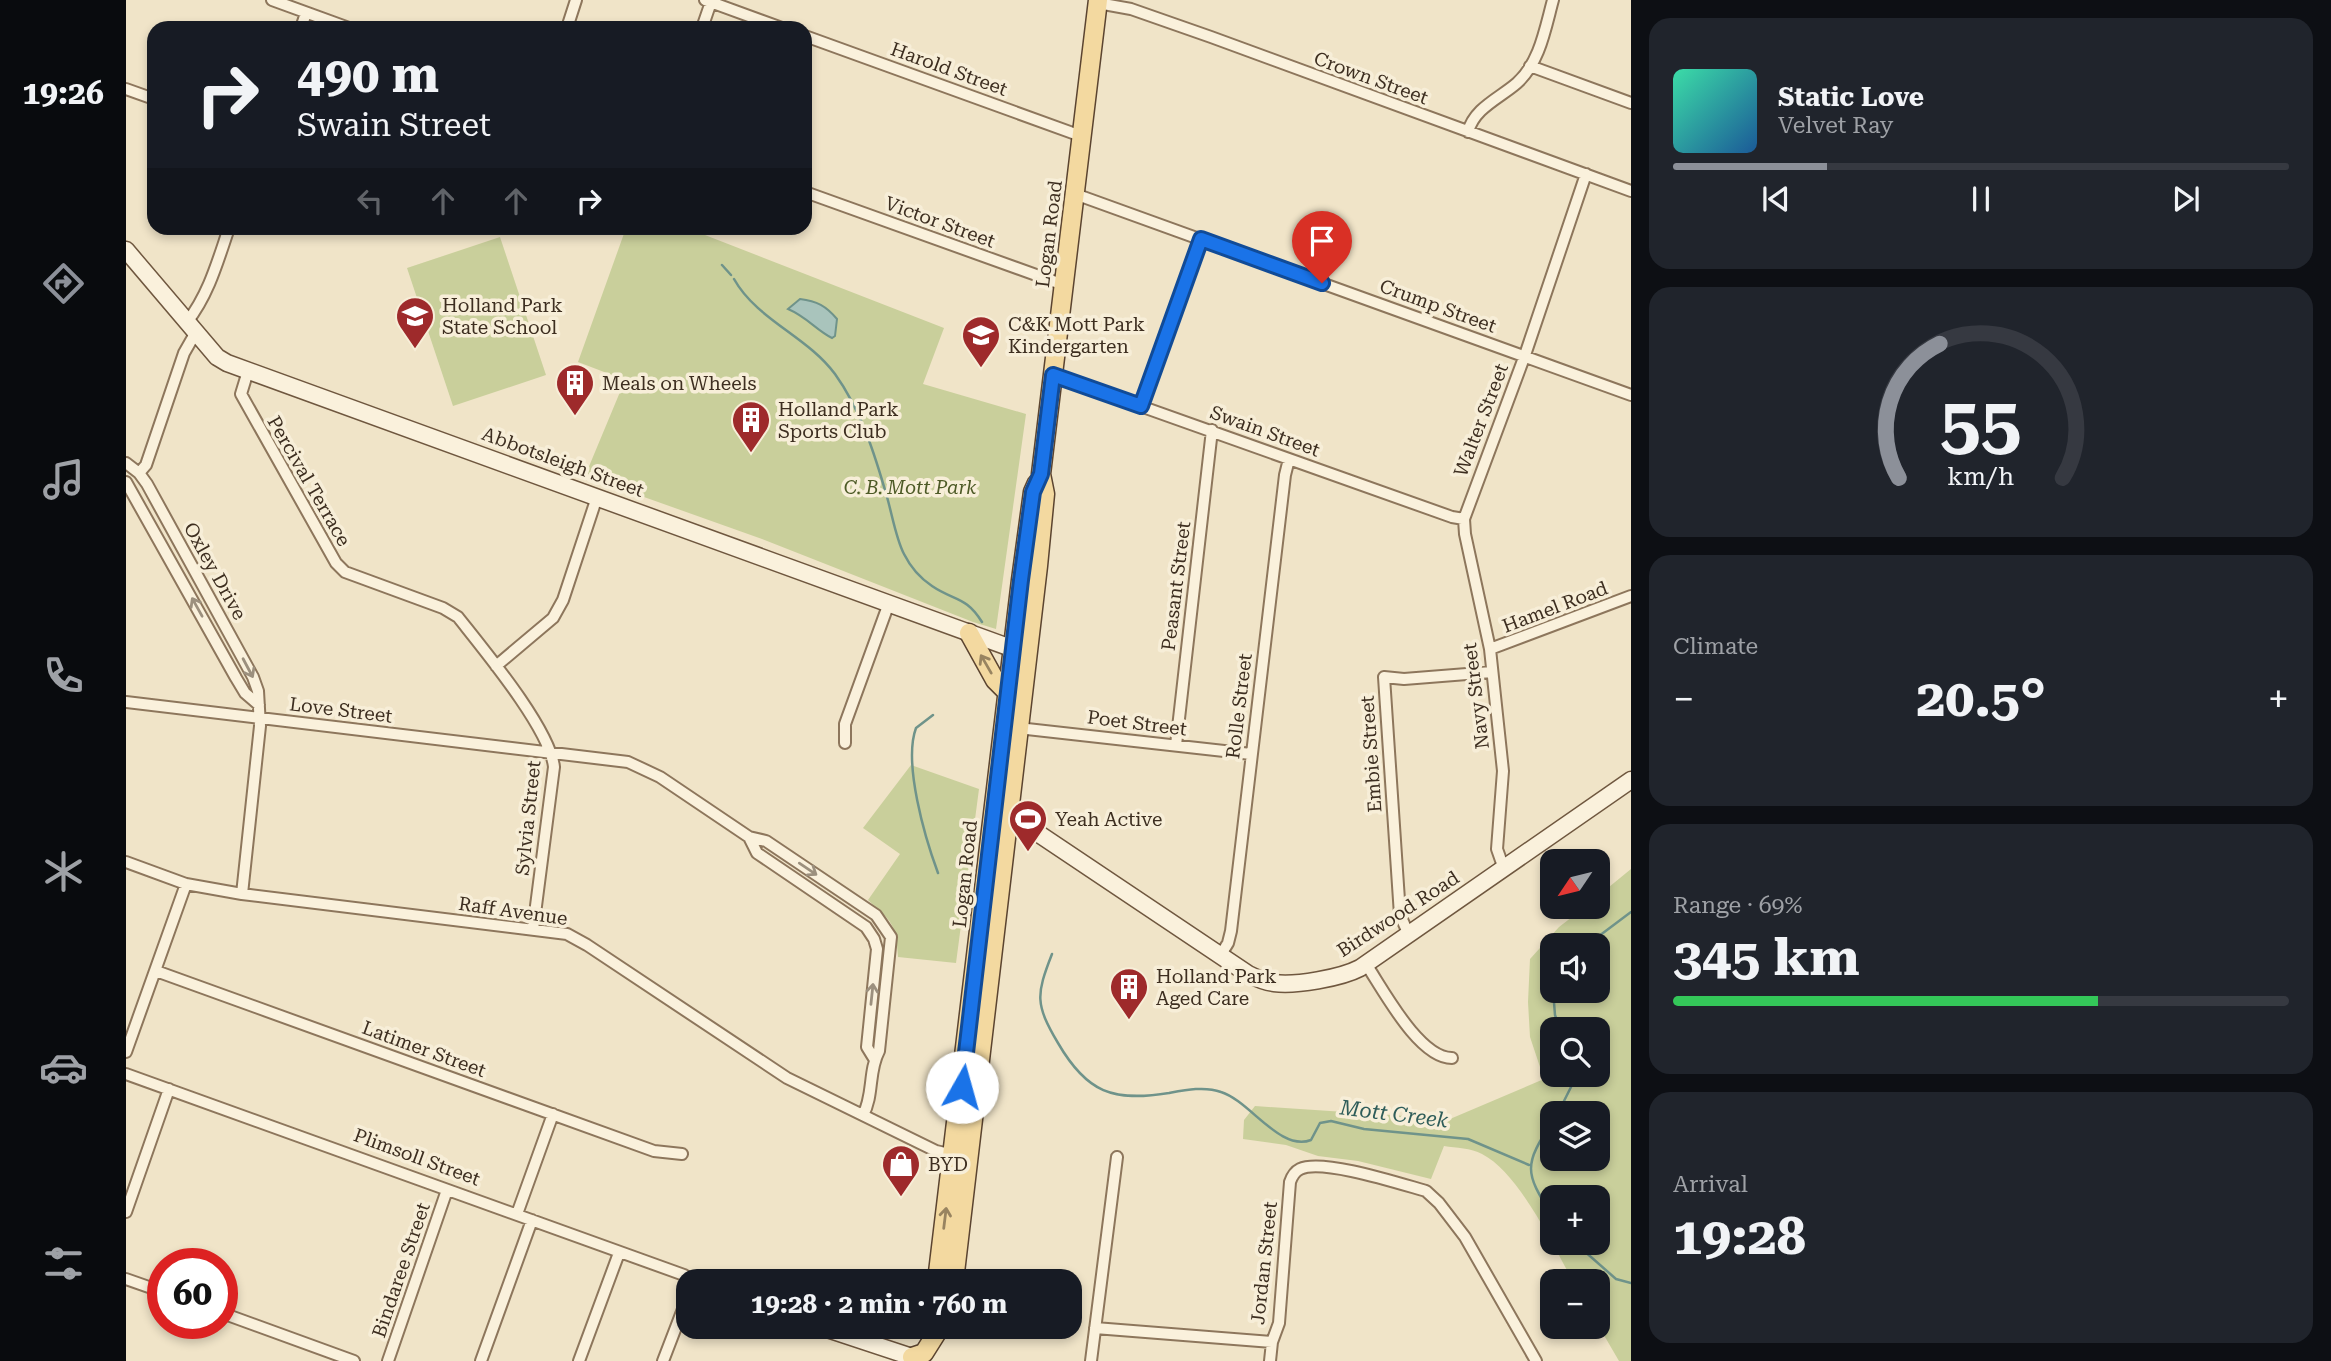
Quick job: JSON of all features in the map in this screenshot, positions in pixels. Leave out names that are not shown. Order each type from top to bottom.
[{"type":"main road","name":"Logan Road","points":[[1000,821],[1018,728],[1020,652],[1033,492],[1041,474],[1098,2]]},
{"type":"main road","points":[[969,633],[995,680],[1007,692]]},
{"type":"main road","name":"Logan Road","points":[[939,1269],[960,1157],[1000,821],[1007,692],[1020,652]]},
{"type":"main road","name":"Logan Road","points":[[955,1269],[960,1157]]},
{"type":"main road","points":[[918,1360],[923,1339]]},
{"type":"main road","points":[[918,1360],[934,1339]]},
{"type":"street","points":[[272,0],[329,21]]},
{"type":"street","points":[[569,21],[576,0]]},
{"type":"street","points":[[1468,132],[1470,124],[1481,111],[1517,83],[1539,53],[1553,0]]},
{"type":"street","points":[[704,21],[708,1],[763,21]]},
{"type":"street","name":"Crown Street","points":[[1098,2],[1142,13],[1631,191]]},
{"type":"street","points":[[303,21],[306,13]]},
{"type":"street","name":"Harold Street","points":[[812,39],[1081,136]]},
{"type":"street","points":[[1530,66],[1631,103]]},
{"type":"street","points":[[126,89],[147,96]]},
{"type":"street","name":"Walter Street","points":[[1464,519],[1525,355],[1586,174]]},
{"type":"street","name":"Crump Street","points":[[1074,194],[1631,395]]},
{"type":"street","name":"Victor Street","points":[[812,195],[1064,285]]},
{"type":"street","points":[[139,473],[146,465],[191,327],[207,292],[227,235]]},
{"type":"street","points":[[1141,406],[1201,239]]},
{"type":"street","name":"Abbotsleigh Street","points":[[126,250],[216,357],[227,363],[1020,652]]},
{"type":"street","name":"Percival Terrace","points":[[248,370],[241,394],[336,563],[345,572],[443,608],[458,617],[496,666],[553,752]]},
{"type":"street","name":"Swain Street","points":[[1053,375],[1464,519]]},
{"type":"street","name":"Peasant Street","points":[[1176,745],[1213,430]]},
{"type":"street","name":"Rolle Street","points":[[1220,956],[1231,931],[1289,459]]},
{"type":"street","name":"Oxley Drive","points":[[126,463],[148,484],[253,677],[258,691],[260,718],[242,894]]},
{"type":"street","name":"Oxley Drive","points":[[126,482],[236,678],[245,693],[259,705]]},
{"type":"street","points":[[496,666],[553,618],[563,600],[597,497]]},
{"type":"street","name":"Navy Street","points":[[1464,519],[1490,649],[1503,771],[1497,849],[1504,869]]},
{"type":"street","name":"Hamel Road","points":[[1490,649],[1631,596]]},
{"type":"street","points":[[845,743],[845,724],[889,603]]},
{"type":"street","name":"Embie Street","points":[[1409,935],[1400,915],[1384,677],[1404,679],[1492,672]]},
{"type":"street","name":"Love Street","points":[[126,702],[628,762],[642,767],[749,838]]},
{"type":"street","name":"Poet Street","points":[[1018,728],[1251,754]]},
{"type":"street","name":"Sylvia Street","points":[[533,929],[554,767],[553,752]]},
{"type":"street","name":"Birdwood Road","points":[[1000,821],[1023,826],[1039,834],[1220,956],[1256,978],[1278,984],[1342,975],[1366,964],[1631,780]]},
{"type":"street","points":[[749,838],[766,841],[876,915],[891,937],[879,1051],[874,1060],[869,1105],[863,1115]]},
{"type":"street","points":[[749,838],[757,853],[866,927],[874,939],[877,949],[867,1047],[874,1060]]},
{"type":"street","name":"Raff Avenue","points":[[126,862],[186,884],[242,894],[567,934],[788,1078],[936,1151],[960,1157]]},
{"type":"street","points":[[126,1052],[186,884]]},
{"type":"street","points":[[1366,964],[1422,1044],[1438,1056],[1452,1058]]},
{"type":"street","name":"Latimer Street","points":[[156,971],[656,1152],[682,1154]]},
{"type":"street","name":"Plimsoll Street","points":[[126,1074],[676,1272]]},
{"type":"street","points":[[126,1212],[169,1089]]},
{"type":"street","points":[[517,1214],[552,1114]]},
{"type":"street","points":[[1091,1361],[1117,1157]]},
{"type":"street","name":"Jordan Street","points":[[1270,1361],[1272,1342],[1279,1323],[1290,1182],[1297,1171],[1308,1167],[1360,1172],[1426,1191],[1439,1203],[1465,1237],[1536,1361]]},
{"type":"street","name":"Bindaree Street","points":[[388,1361],[447,1191]]},
{"type":"street","points":[[481,1361],[532,1220]]},
{"type":"street","points":[[579,1361],[620,1253]]},
{"type":"street","points":[[126,1279],[147,1286]]},
{"type":"street","points":[[238,1319],[354,1361]]},
{"type":"street","points":[[663,1361],[676,1327]]},
{"type":"street","points":[[1095,1328],[1272,1342]]},
{"type":"street","points":[[855,1339],[918,1360]]},
{"type":"street","points":[[869,1344],[886,1361]]},
{"type":"green space","name":"C. B. Mott Park","points":[[623,235],[705,235],[944,328],[923,384],[1026,414],[996,629],[762,539],[585,476],[625,380],[578,362]]},
{"type":"green space","points":[[500,237],[546,375],[453,406],[407,268]]},
{"type":"green space","points":[[911,765],[979,789],[956,963],[898,957],[896,937],[891,924],[868,900],[900,854],[863,828]]},
{"type":"green space","points":[[1631,869],[1631,1361],[1619,1361],[1606,1339],[1610,1339],[1610,1269],[1566,1269],[1559,1255],[1610,1255],[1610,1185],[1540,1185],[1540,1221],[1522,1193],[1496,1163],[1468,1149],[1444,1146],[1431,1179],[1358,1161],[1318,1156],[1286,1145],[1243,1139],[1244,1120],[1255,1106],[1450,1119],[1540,1081],[1540,1087],[1610,1087],[1610,1017],[1540,1017],[1540,1067],[1530,1037],[1530,959],[1540,948],[1540,1003],[1610,1003],[1610,933],[1554,933],[1569,919],[1610,919],[1610,886]]},
{"type":"water","points":[[800,299],[821,305],[833,314],[837,319],[835,336],[832,338],[826,335],[788,309]]},
{"type":"waterway","name":"Mott Creek","points":[[722,265],[731,275]]},
{"type":"waterway","name":"Mott Creek","points":[[734,279],[756,306],[811,349],[835,374],[866,433],[906,558],[923,579],[965,603],[982,622]]},
{"type":"waterway","name":"Mott Creek","points":[[933,715],[916,728],[912,760],[917,800],[938,873]]},
{"type":"waterway","points":[[1603,933],[1631,912]]},
{"type":"waterway","name":"Mott Creek","points":[[1052,954],[1040,999],[1045,1018],[1069,1060],[1091,1083],[1103,1090],[1132,1096],[1195,1089],[1215,1090],[1232,1097],[1288,1139],[1299,1142],[1311,1140],[1320,1123],[1331,1121],[1364,1129],[1468,1139],[1529,1165]]},
{"type":"waterway","points":[[1554,1003],[1556,1017]]},
{"type":"waterway","points":[[1564,1101],[1571,1087]]},
{"type":"waterway","points":[[1540,1142],[1531,1168],[1532,1178],[1540,1195]]},
{"type":"waterway","points":[[1589,1255],[1616,1279],[1631,1283]]},
{"type":"place","name":"Holland Park State School","points":[[415,350]]},
{"type":"place","name":"C&K Mott Park Kindergarten","points":[[981,369]]},
{"type":"place","name":"Meals on Wheels","points":[[575,417]]},
{"type":"place","name":"Holland Park Sports Club","points":[[751,454]]},
{"type":"place","name":"Yeah Active","points":[[1028,853]]},
{"type":"place","name":"Holland Park Aged Care","points":[[1129,1021]]},
{"type":"place","name":"BYD","points":[[901,1198]]},
{"type":"route","points":[[962,1087],[1021,580],[1033,492],[1041,474],[1053,375],[1141,406],[1201,239],[1322,283]]}]
